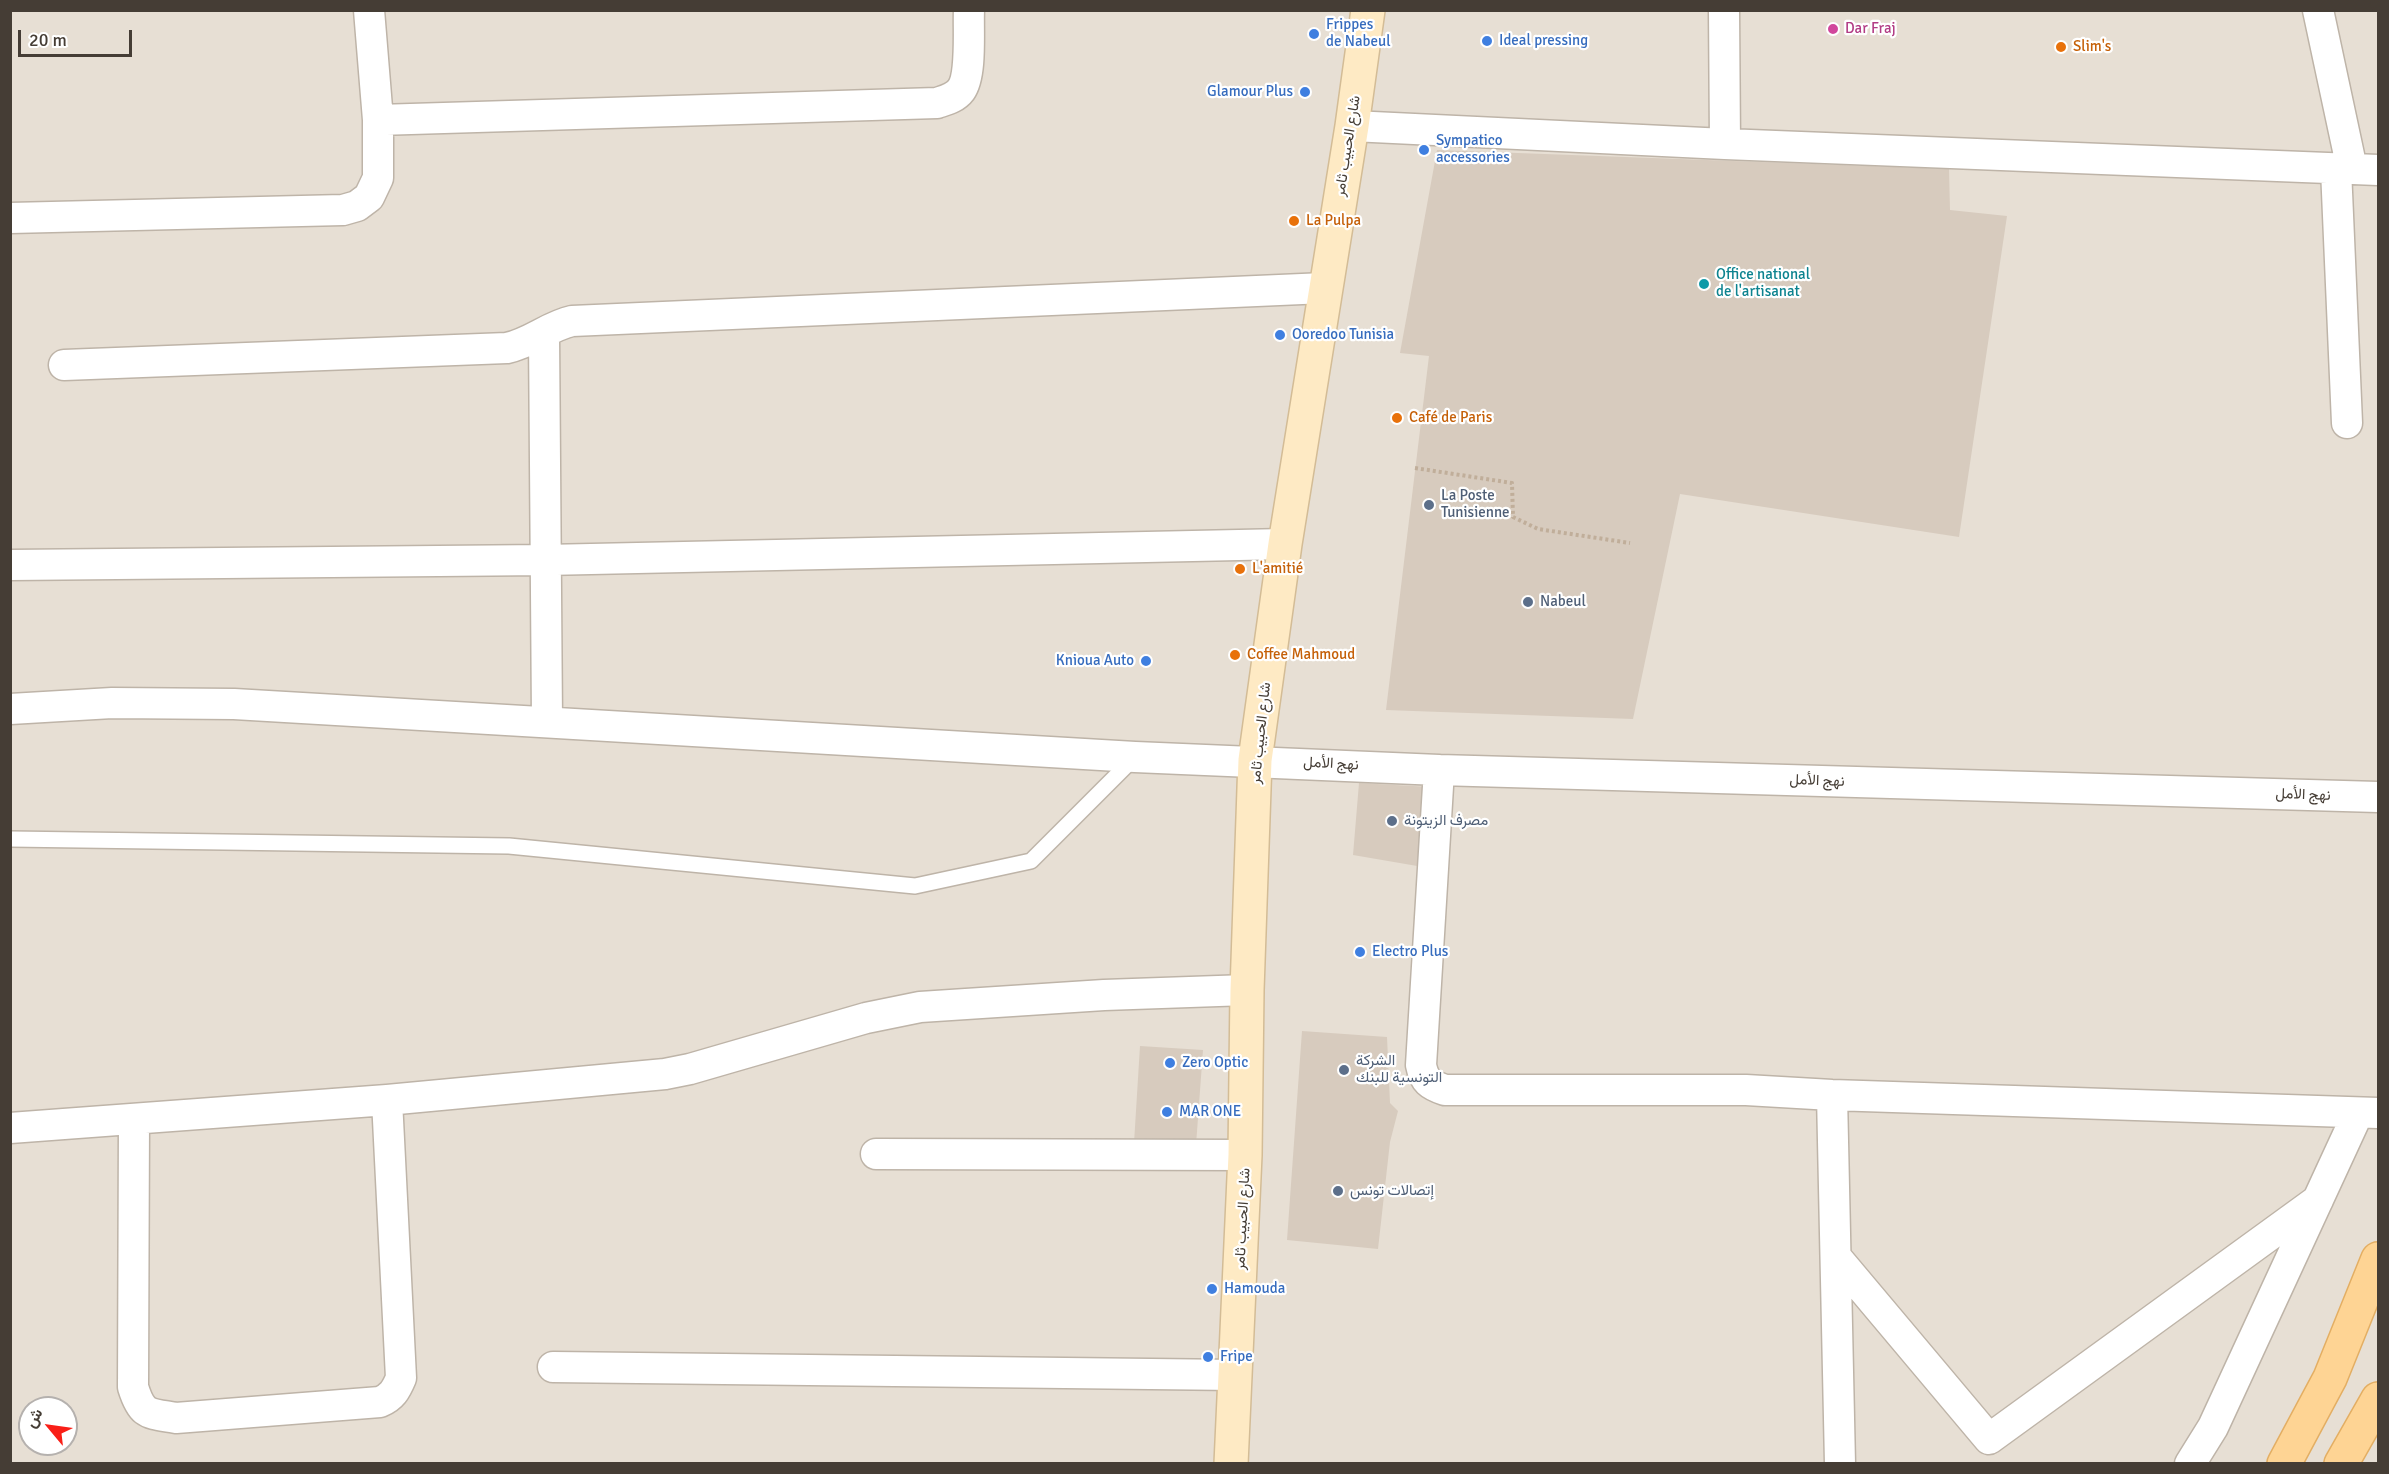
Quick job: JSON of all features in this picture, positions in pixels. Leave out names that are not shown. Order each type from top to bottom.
[{"type":"main road","name":"شارع الحبيب ثامر","points":[[1231,1464],[1245,1155],[1246,990],[1256,760],[1285,544],[1352,126],[1368,10]]},
{"type":"main road","points":[[2284,1464],[2330,1378],[2379,1259]]},
{"type":"main road","points":[[2341,1464],[2379,1399]]},
{"type":"street","points":[[10,218],[343,210],[357,206],[369,196],[378,178],[378,120],[369,10]]},
{"type":"street","points":[[378,120],[937,103],[950,99],[962,90],[967,78],[969,10]]},
{"type":"street","points":[[1724,10],[1725,144]]},
{"type":"street","points":[[2318,10],[2356,169],[2347,423]]},
{"type":"street","points":[[1352,126],[1725,144],[2356,169]]},
{"type":"street","points":[[64,365],[507,348],[522,345],[563,323],[572,321],[1325,288]]},
{"type":"street","points":[[544,334],[547,721]]},
{"type":"street","points":[[10,565],[545,560],[1285,544]]},
{"type":"street","name":"نهج الأمل","points":[[10,709],[112,703],[234,704],[1136,757],[1256,760],[1439,770],[2379,797]]},
{"type":"street","points":[[1439,770],[1421,1065],[1424,1078],[1432,1085],[1445,1090],[1746,1090],[1832,1095],[2368,1113],[2318,1200],[2213,1427],[2190,1464]]},
{"type":"street","points":[[10,1128],[387,1100],[665,1074],[690,1070],[866,1018],[920,1006],[1104,995],[1246,990]]},
{"type":"street","points":[[1832,1095],[1840,1464]]},
{"type":"street","points":[[134,1119],[133,1387],[138,1405],[152,1414],[176,1418],[380,1402],[391,1397],[397,1388],[401,1378],[387,1100]]},
{"type":"street","points":[[876,1154],[1245,1155]]},
{"type":"street","points":[[1836,1257],[1989,1439],[2318,1200]]},
{"type":"street","points":[[553,1367],[1236,1375]]},
{"type":"lane","points":[[10,839],[509,846],[915,886],[1031,861],[1136,757]]},
{"type":"path","points":[[1415,468],[1512,483],[1513,517],[1538,529],[1630,543]]},
{"type":"shaded area","points":[[10,11],[2378,11],[2378,1463],[11,1463]]},
{"type":"building","name":"Office national de l'artisanat","points":[[1437,150],[1949,169],[1950,210],[2007,216],[1959,537],[1680,494],[1633,719],[1386,710],[1429,356],[1400,353]]},
{"type":"building","name":"مصرف الزيتونة","points":[[1359,783],[1431,787],[1423,867],[1353,855]]},
{"type":"building","points":[[1302,1031],[1387,1037],[1390,1103],[1398,1111],[1390,1142],[1378,1249],[1287,1240]]},
{"type":"building","name":"MAR ONE","points":[[1140,1046],[1203,1050],[1196,1145],[1134,1143]]},
{"type":"place","name":"Dar Fraj","points":[[1833,29]]},
{"type":"place","name":"Frippes de Nabeul","points":[[1314,34]]},
{"type":"place","name":"Ideal pressing","points":[[1487,41]]},
{"type":"place","name":"Slim's","points":[[2061,47]]},
{"type":"place","name":"Glamour Plus","points":[[1305,92]]},
{"type":"place","name":"Sympatico accessories","points":[[1424,150]]},
{"type":"place","name":"La Pulpa","points":[[1294,221]]},
{"type":"place","name":"Office national de l'artisanat","points":[[1704,284]]},
{"type":"place","name":"Ooredoo Tunisia","points":[[1280,335]]},
{"type":"place","name":"Café de Paris","points":[[1397,418]]},
{"type":"place","name":"La Poste Tunisienne","points":[[1429,505]]},
{"type":"place","name":"L'amitié","points":[[1240,569]]},
{"type":"place","name":"Nabeul","points":[[1528,602]]},
{"type":"place","name":"Coffee Mahmoud","points":[[1235,655]]},
{"type":"place","name":"Knioua Auto","points":[[1146,661]]},
{"type":"place","name":"مصرف الزيتونة","points":[[1392,821]]},
{"type":"place","name":"Electro Plus","points":[[1360,952]]},
{"type":"place","name":"Zero Optic","points":[[1170,1063]]},
{"type":"place","name":"الشركة التونسية للبنك","points":[[1344,1070]]},
{"type":"place","name":"MAR ONE","points":[[1167,1112]]},
{"type":"place","name":"إتصالات تونس","points":[[1338,1191]]},
{"type":"place","name":"Hamouda","points":[[1212,1289]]},
{"type":"place","name":"Fripe","points":[[1208,1357]]}]
